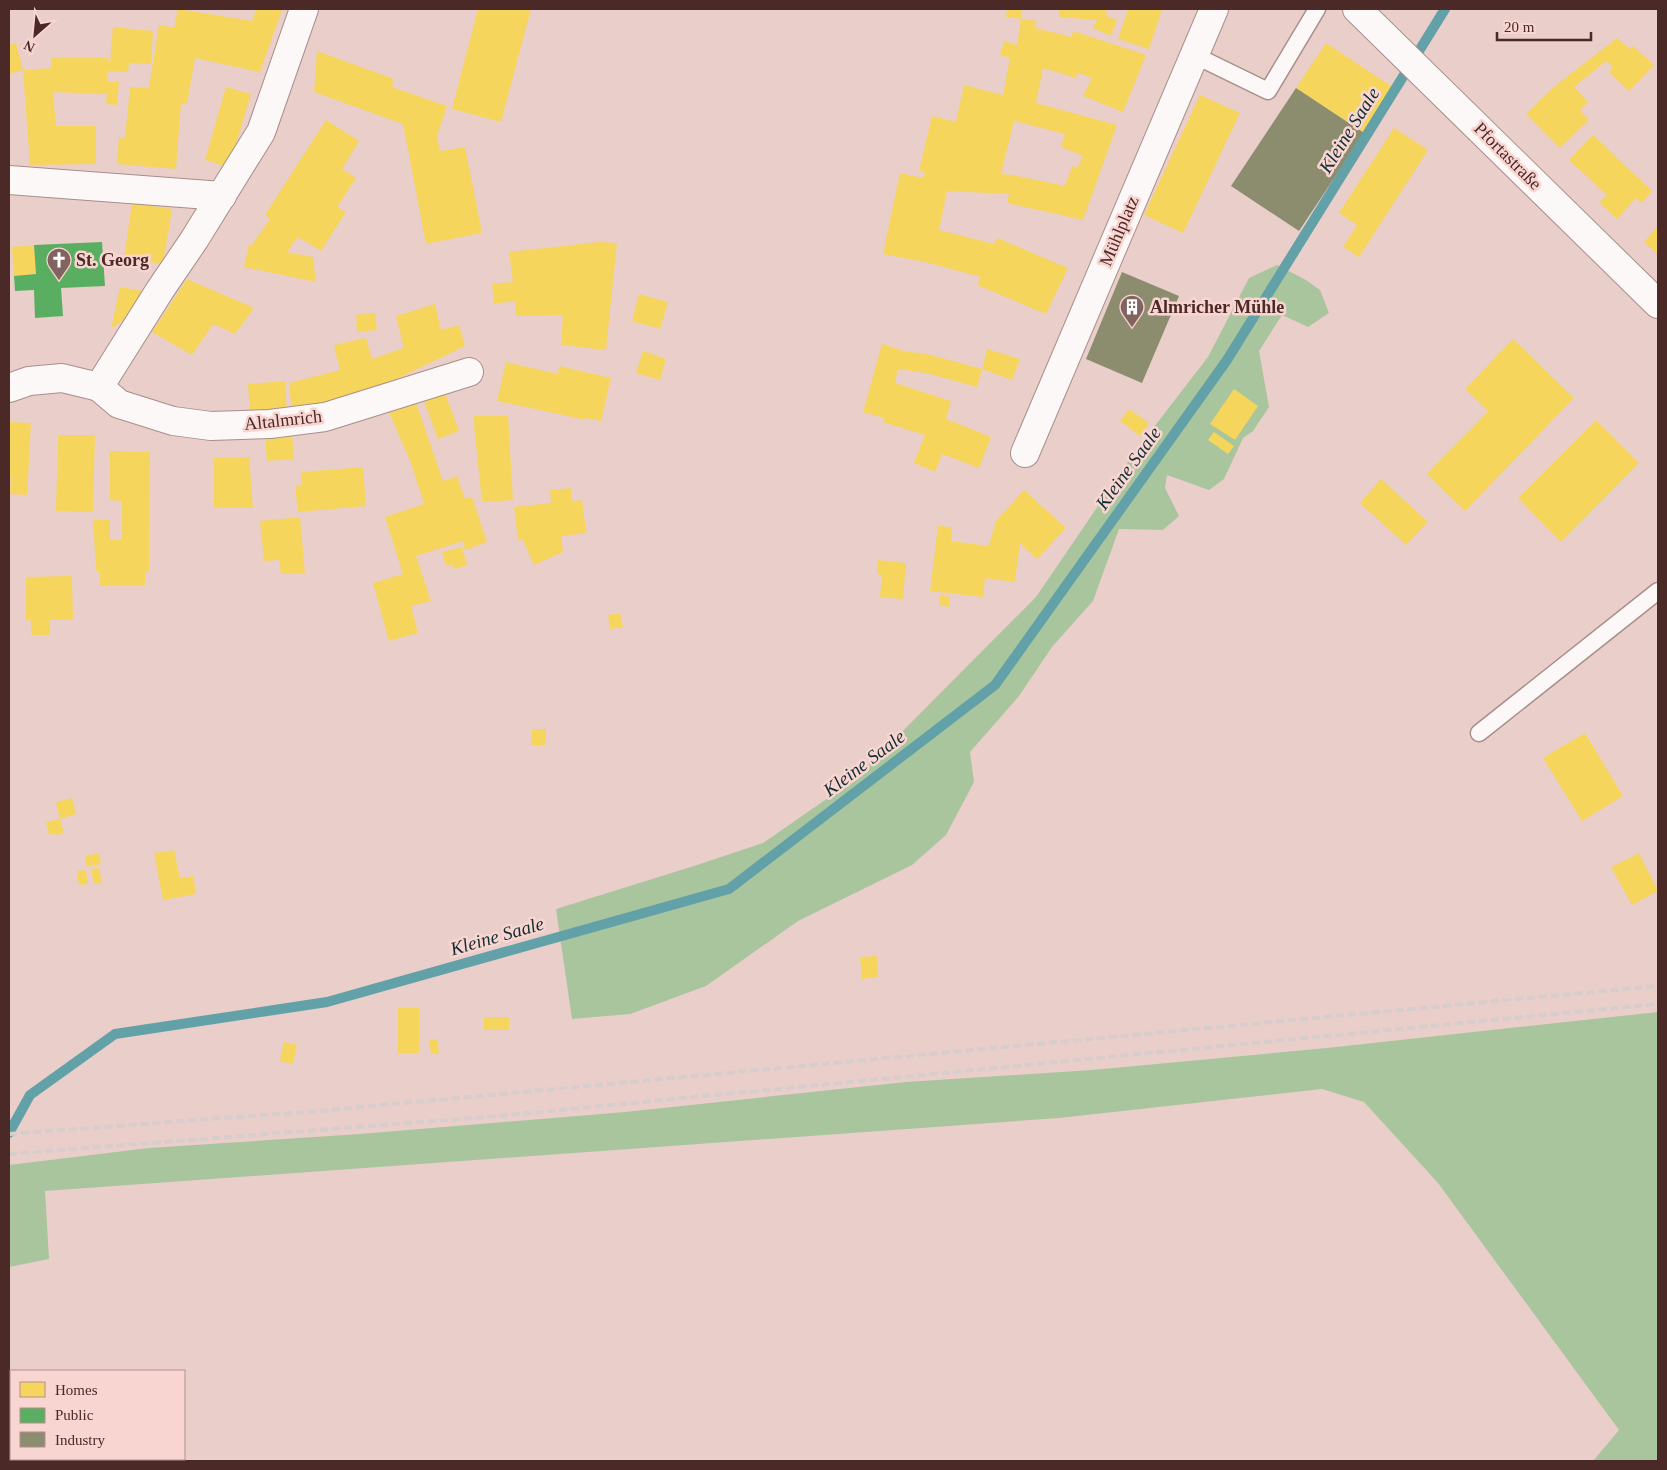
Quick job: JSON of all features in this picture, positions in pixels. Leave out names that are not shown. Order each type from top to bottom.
[{"type":"street","points":[[99,387],[262,132],[304,9]]},
{"type":"street","name":"Mühlplatz","points":[[1025,453],[1214,9]]},
{"type":"street","name":"Pfortastraße","points":[[1357,9],[1658,304]]},
{"type":"street","points":[[9,180],[222,196]]},
{"type":"street","name":"Altalmrich","points":[[9,388],[29,381],[62,378],[99,387],[119,404],[172,421],[211,426],[270,424],[326,417],[469,372]]},
{"type":"lane","points":[[1194,55],[1268,91],[1317,9]]},
{"type":"lane","points":[[1479,734],[1658,591]]},
{"type":"green space","points":[[1277,265],[1306,280],[1320,290],[1329,313],[1308,327],[1282,315],[1259,351],[1269,407],[1253,431],[1243,438],[1224,479],[1209,490],[1167,475],[1165,488],[1179,516],[1163,530],[1119,529],[1093,601],[1052,647],[1019,696],[970,752],[974,782],[946,835],[912,865],[798,921],[706,986],[630,1014],[572,1019],[556,909],[763,843],[841,789],[879,755],[1036,597],[1137,449],[1208,357],[1249,278]]},
{"type":"green space","points":[[1658,1012],[1658,1461],[1593,1461],[1619,1430],[1438,1183],[1364,1102],[1322,1089],[1059,1118],[45,1191],[49,1259],[9,1267],[9,1165],[149,1148],[360,1134],[625,1112],[906,1082],[1092,1070],[1327,1048]]},
{"type":"building: Homes","points":[[178,9],[252,21],[256,9],[282,10],[260,72],[195,58],[187,104],[181,103],[176,169],[117,164],[119,137],[125,138],[130,87],[149,88],[159,25],[174,28]]},
{"type":"building: Homes","points":[[478,9],[531,9],[501,122],[452,109]]},
{"type":"building: Homes","points":[[1007,9],[1022,9],[1021,19],[1006,17]]},
{"type":"building: Homes","points":[[1059,9],[1107,9],[1106,16],[1117,20],[1111,36],[1093,28],[1097,20],[1059,17]]},
{"type":"building: Homes","points":[[1128,9],[1162,9],[1149,49],[1118,39]]},
{"type":"building: Homes","points":[[1021,19],[1037,21],[1035,28],[1072,37],[1073,31],[1146,55],[1123,112],[1083,96],[1092,78],[1078,73],[1076,78],[1043,68],[1036,103],[1117,125],[1083,220],[1007,203],[1009,194],[947,191],[939,230],[994,244],[997,238],[1068,268],[1046,314],[977,285],[981,277],[925,262],[883,254],[900,173],[923,178],[925,172],[919,171],[932,116],[956,122],[964,85],[1003,95],[1010,58],[1000,55],[1004,41],[1017,45]],"holes":[[[1014,121],[1065,134],[1061,147],[1083,156],[1077,168],[1072,166],[1065,186],[1001,174]]]},
{"type":"building: Homes","points":[[113,27],[153,31],[151,64],[129,63],[128,72],[107,71],[107,82],[119,82],[117,105],[106,104],[107,94],[53,92],[56,126],[96,126],[96,164],[30,165],[23,70],[52,68],[51,58],[108,58],[110,62]]},
{"type":"building: Homes","points":[[1617,38],[1630,49],[1633,46],[1654,65],[1629,91],[1609,72],[1613,67],[1606,61],[1574,87],[1588,102],[1580,111],[1589,120],[1560,148],[1526,114],[1555,86]]},
{"type":"building: Homes","points":[[16,43],[23,70],[9,74],[9,45]]},
{"type":"building: Homes","points":[[1326,43],[1394,88],[1364,133],[1296,88]]},
{"type":"building: Homes","points":[[317,51],[394,79],[392,87],[447,106],[437,136],[440,151],[465,147],[482,233],[426,244],[403,124],[314,92]]},
{"type":"building: Homes","points":[[226,87],[251,94],[229,167],[205,160]]},
{"type":"building: Homes","points":[[1200,95],[1240,113],[1183,233],[1144,215]]},
{"type":"building: Homes","points":[[326,120],[359,141],[342,169],[356,178],[337,207],[346,212],[321,251],[298,237],[287,252],[313,257],[316,282],[244,267],[249,244],[252,245],[270,219],[265,215]]},
{"type":"building: Homes","points":[[1394,128],[1428,150],[1359,257],[1343,247],[1357,225],[1339,213]]},
{"type":"building: Homes","points":[[1593,135],[1652,191],[1641,203],[1636,198],[1617,219],[1599,202],[1607,195],[1569,160]]},
{"type":"building: Homes","points":[[132,203],[172,209],[163,264],[124,258]]},
{"type":"building: Homes","points":[[1658,226],[1658,255],[1644,242]]},
{"type":"building: Homes","points":[[599,242],[617,243],[606,350],[561,345],[563,315],[516,316],[515,301],[494,304],[492,284],[513,282],[509,252]]},
{"type":"building: Homes","points":[[34,245],[36,274],[14,276],[12,247]]},
{"type":"building: Homes","points":[[187,279],[254,308],[235,334],[213,324],[192,355],[152,332]]},
{"type":"building: Homes","points":[[120,287],[148,292],[125,319],[111,329]]},
{"type":"building: Homes","points":[[639,294],[668,302],[660,329],[632,321]]},
{"type":"building: Homes","points":[[435,304],[441,330],[459,325],[465,346],[378,388],[380,395],[292,411],[289,383],[340,370],[334,345],[366,338],[372,359],[404,348],[396,316]]},
{"type":"building: Homes","points":[[375,313],[377,330],[357,332],[356,315]]},
{"type":"building: Homes","points":[[1513,339],[1574,398],[1465,511],[1427,474],[1488,411],[1465,389]]},
{"type":"building: Homes","points":[[882,344],[982,369],[977,387],[926,373],[898,369],[895,383],[951,401],[946,419],[991,437],[979,468],[942,454],[935,472],[914,463],[925,435],[883,422],[884,418],[863,412]]},
{"type":"building: Homes","points":[[987,349],[1020,359],[1012,380],[982,369]]},
{"type":"building: Homes","points":[[643,351],[666,359],[660,380],[636,373]]},
{"type":"building: Homes","points":[[506,362],[558,374],[559,366],[611,378],[601,421],[586,418],[586,420],[497,401]]},
{"type":"building: Homes","points":[[285,381],[287,411],[250,413],[248,384]]},
{"type":"building: Homes","points":[[442,385],[459,431],[438,439],[421,393]]},
{"type":"building: Homes","points":[[1234,389],[1258,406],[1235,440],[1210,424]]},
{"type":"building: Homes","points":[[414,397],[443,481],[457,476],[465,499],[472,497],[487,542],[465,550],[463,541],[416,556],[431,601],[411,606],[418,633],[389,641],[373,583],[403,574],[385,517],[424,504],[411,463],[388,410]]},
{"type":"building: Homes","points":[[1129,409],[1149,423],[1140,436],[1120,421]]},
{"type":"building: Homes","points":[[473,416],[508,416],[513,500],[482,502]]},
{"type":"building: Homes","points":[[1596,420],[1639,463],[1561,542],[1518,498]]},
{"type":"building: Homes","points":[[10,422],[31,423],[27,495],[10,494]]},
{"type":"building: Homes","points":[[292,432],[294,459],[267,461],[265,435]]},
{"type":"building: Homes","points":[[1214,432],[1234,446],[1228,454],[1208,440]]},
{"type":"building: Homes","points":[[58,435],[95,435],[93,512],[56,511]]},
{"type":"building: Homes","points":[[110,451],[150,452],[149,571],[145,571],[145,586],[100,586],[100,571],[96,571],[93,520],[110,520],[110,540],[122,540],[122,501],[110,500]]},
{"type":"building: Homes","points":[[249,457],[253,508],[214,508],[214,458]]},
{"type":"building: Homes","points":[[363,467],[366,506],[298,512],[295,486],[302,485],[301,472]]},
{"type":"building: Homes","points":[[1381,479],[1428,522],[1406,545],[1360,503]]},
{"type":"building: Homes","points":[[571,488],[572,501],[582,500],[586,533],[561,536],[563,552],[534,565],[523,540],[518,540],[514,507],[551,503],[550,490]]},
{"type":"building: Homes","points":[[1024,490],[1066,528],[1037,559],[1020,543],[1015,582],[985,578],[983,597],[930,591],[938,526],[952,527],[951,541],[989,546],[996,521]]},
{"type":"building: Homes","points":[[300,517],[305,573],[281,574],[279,560],[264,561],[260,521]]},
{"type":"building: Homes","points":[[462,547],[467,565],[454,569],[452,564],[446,566],[442,552]]},
{"type":"building: Homes","points":[[878,560],[906,563],[903,599],[880,597],[882,575],[877,574]]},
{"type":"building: Homes","points":[[72,576],[73,620],[50,620],[50,635],[31,635],[31,621],[26,620],[26,577]]},
{"type":"building: Homes","points":[[940,595],[950,597],[949,607],[939,605]]},
{"type":"building: Homes","points":[[620,613],[623,627],[610,629],[608,615]]},
{"type":"building: Homes","points":[[532,729],[546,729],[545,745],[531,745]]},
{"type":"building: Homes","points":[[1585,733],[1623,796],[1582,821],[1543,758]]},
{"type":"building: Homes","points":[[72,798],[76,814],[60,819],[56,802]]},
{"type":"building: Homes","points":[[60,819],[64,833],[49,835],[46,822]]},
{"type":"building: Homes","points":[[174,850],[180,878],[193,876],[196,894],[163,900],[154,853]]},
{"type":"building: Homes","points":[[99,853],[101,864],[87,867],[85,856]]},
{"type":"building: Homes","points":[[1639,853],[1658,891],[1632,905],[1611,867]]},
{"type":"building: Homes","points":[[99,868],[102,883],[94,884],[91,869]]},
{"type":"building: Homes","points":[[86,870],[88,884],[79,885],[77,871]]},
{"type":"building: Homes","points":[[877,956],[878,977],[862,979],[860,957]]},
{"type":"building: Homes","points":[[398,1008],[419,1008],[419,1053],[398,1053]]},
{"type":"building: Homes","points":[[484,1017],[509,1017],[509,1030],[484,1030]]},
{"type":"building: Homes","points":[[437,1039],[439,1054],[431,1054],[429,1040]]},
{"type":"building: Homes","points":[[284,1042],[297,1045],[293,1064],[280,1061]]},
{"type":"building: Public","name":"St. Georg","points":[[102,242],[105,286],[61,288],[63,316],[35,318],[34,290],[15,291],[14,276],[36,274],[34,245]]},
{"type":"building: Industry","points":[[1296,88],[1364,133],[1299,231],[1231,186]]},
{"type":"building: Industry","name":"Almricher Mühle","points":[[1122,272],[1179,296],[1142,383],[1086,359]]},
{"type":"waterway","name":"Kleine Saale","points":[[9,1133],[30,1095],[115,1034],[327,1002],[729,889],[995,685],[1227,360],[1445,9]]},
{"type":"railway","points":[[9,1134],[319,1111],[1658,986]]},
{"type":"railway","points":[[9,1154],[498,1116],[1658,1004]]},
{"type":"place","name":"St. Georg","points":[[59,281]]},
{"type":"place","name":"Almricher Mühle","points":[[1132,328]]}]
